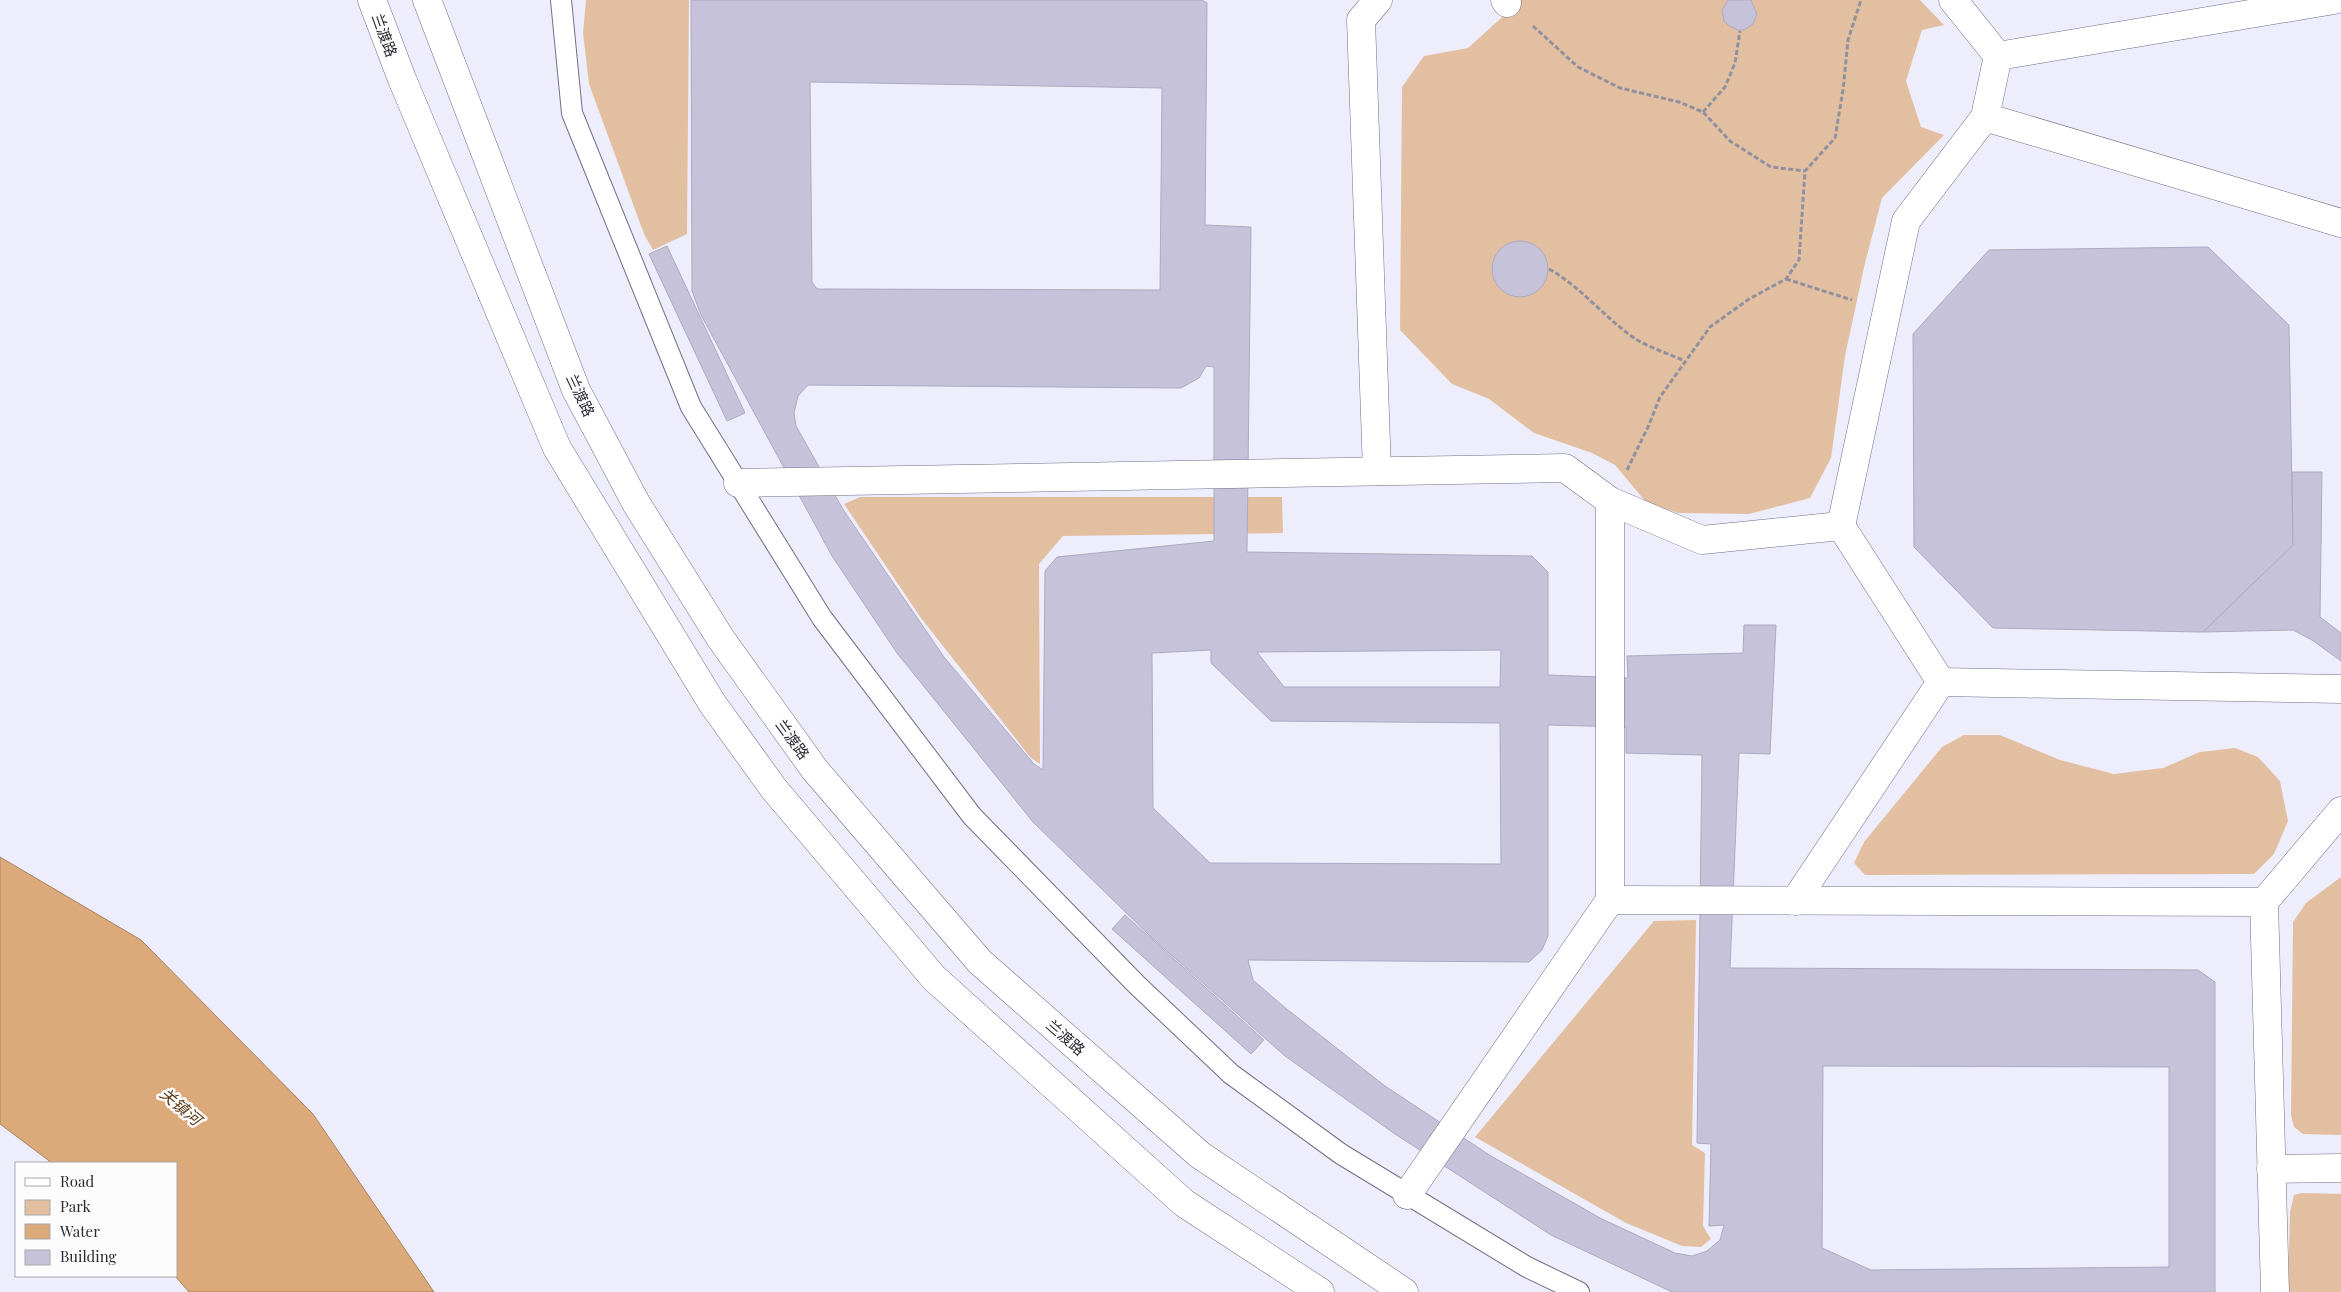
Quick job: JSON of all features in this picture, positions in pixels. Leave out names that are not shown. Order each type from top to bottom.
[{"type":"street","name":"兰渡路","points":[[372,0],[402,80],[557,448],[712,703],[774,789],[934,978],[1184,1203],[1320,1292]]},
{"type":"street","name":"兰渡路","points":[[427,0],[576,390],[636,503],[721,639],[815,770],[980,962],[1200,1155],[1404,1292]]},
{"type":"street","points":[[1377,471],[1361,20],[1378,0]]},
{"type":"street","points":[[1953,0],[1998,56]]},
{"type":"street","points":[[1998,56],[2334,0]]},
{"type":"street","points":[[1941,682],[1841,526],[1906,221],[1985,117],[1998,56]]},
{"type":"street","points":[[1985,117],[2341,224]]},
{"type":"street","points":[[738,483],[1565,468],[1610,502],[1702,540],[1841,526]]},
{"type":"street","points":[[1407,1194],[1610,900],[1610,502]]},
{"type":"street","points":[[1941,682],[2341,689]]},
{"type":"street","points":[[1796,901],[1941,682]]},
{"type":"street","points":[[2275,1292],[2264,902],[2341,811]]},
{"type":"street","points":[[1610,900],[2264,902]]},
{"type":"street","points":[[2271,1170],[2341,1168]]},
{"type":"lane","points":[[561,0],[572,113],[691,408],[822,618],[972,816],[1137,985],[1231,1074],[1341,1154],[1527,1267],[1579,1292]]},
{"type":"path","points":[[1610,502],[1648,427],[1660,396],[1684,360],[1710,327],[1749,298],[1786,279],[1799,260],[1805,171],[1835,138],[1843,90],[1848,40],[1861,0]]},
{"type":"path","points":[[1506,2],[1578,66],[1620,88],[1679,102],[1704,112],[1730,141],[1771,167],[1805,171]]},
{"type":"path","points":[[1704,112],[1725,88],[1734,63],[1740,31]]},
{"type":"path","points":[[1549,269],[1562,276],[1602,313],[1636,339],[1684,360]]},
{"type":"path","points":[[1786,279],[1858,302]]},
{"type":"green space","points":[[586,0],[689,0],[687,234],[653,250],[644,234],[589,84],[583,33]]},
{"type":"green space","points":[[1516,0],[1920,0],[1944,25],[1922,30],[1906,81],[1921,127],[1944,135],[1882,198],[1865,263],[1845,356],[1831,458],[1810,498],[1749,514],[1678,513],[1646,502],[1615,465],[1592,453],[1534,433],[1489,399],[1452,384],[1400,330],[1402,87],[1424,56],[1468,48],[1510,10]]},
{"type":"green space","points":[[860,497],[1282,497],[1283,533],[1063,536],[1039,564],[1040,764],[1031,758],[921,618],[844,504]]},
{"type":"green space","points":[[1964,735],[2000,735],[2060,760],[2114,774],[2163,768],[2200,752],[2235,748],[2258,757],[2280,781],[2288,821],[2274,854],[2254,874],[1865,875],[1854,863],[1864,842],[1942,747]]},
{"type":"green space","points":[[2341,877],[2341,1135],[2303,1134],[2294,1127],[2291,1115],[2293,922],[2306,903]]},
{"type":"green space","points":[[1696,920],[1692,1145],[1705,1153],[1703,1226],[1711,1239],[1701,1247],[1682,1246],[1626,1223],[1475,1137],[1654,921]]},
{"type":"green space","points":[[2302,1193],[2341,1194],[2341,1292],[2288,1292],[2290,1212],[2294,1195]]},
{"type":"water","name":"关镇河","points":[[0,857],[141,940],[313,1114],[434,1292],[189,1292],[176,1277],[178,1277],[178,1162],[51,1162],[0,1124]]},
{"type":"building","points":[[691,0],[1202,0],[1207,3],[1205,225],[1251,227],[1247,552],[1532,556],[1548,572],[1548,675],[1628,678],[1627,656],[1743,653],[1744,625],[1776,625],[1770,754],[1739,753],[1730,968],[2198,970],[2215,982],[2215,1292],[1672,1292],[1551,1235],[1395,1134],[1285,1056],[1150,936],[1033,822],[897,653],[832,556],[701,315],[692,291]],"holes":[[[810,82],[1162,88],[1160,290],[817,289],[812,282]],[[1206,366],[1214,367],[1214,541],[1057,557],[1045,571],[1043,770],[1034,764],[944,657],[844,511],[796,426],[794,413],[798,396],[808,385],[1181,388],[1199,378]],[[1211,650],[1211,663],[1271,721],[1500,723],[1501,864],[1210,863],[1153,808],[1152,653]],[[1501,650],[1500,687],[1284,687],[1257,652]],[[1548,725],[1626,727],[1626,753],[1702,755],[1697,1143],[1711,1144],[1709,1226],[1724,1225],[1720,1240],[1707,1251],[1692,1256],[1675,1253],[1602,1219],[1491,1156],[1385,1086],[1283,1006],[1253,980],[1248,960],[1529,962],[1542,950],[1548,936]],[[1823,1066],[2169,1067],[2169,1267],[1871,1270],[1822,1248]]]},
{"type":"building","points":[[1728,0],[1751,0],[1757,14],[1753,24],[1744,30],[1738,30],[1728,25],[1724,21],[1722,10]]},
{"type":"building","points":[[1514,241],[1526,241],[1536,245],[1544,253],[1548,269],[1544,285],[1536,293],[1526,297],[1514,297],[1504,293],[1496,285],[1492,275],[1492,263],[1496,253],[1504,245]]},
{"type":"building","points":[[667,246],[745,413],[727,421],[649,254]]},
{"type":"building","points":[[2208,247],[2289,325],[2293,545],[2203,632],[1993,628],[1914,547],[1913,334],[1989,250]]},
{"type":"building","points":[[2292,472],[2322,472],[2320,617],[2341,633],[2341,661],[2312,640],[2293,630],[2203,632],[2293,545]]},
{"type":"building","points":[[1125,915],[1264,1040],[1251,1054],[1112,929]]}]
